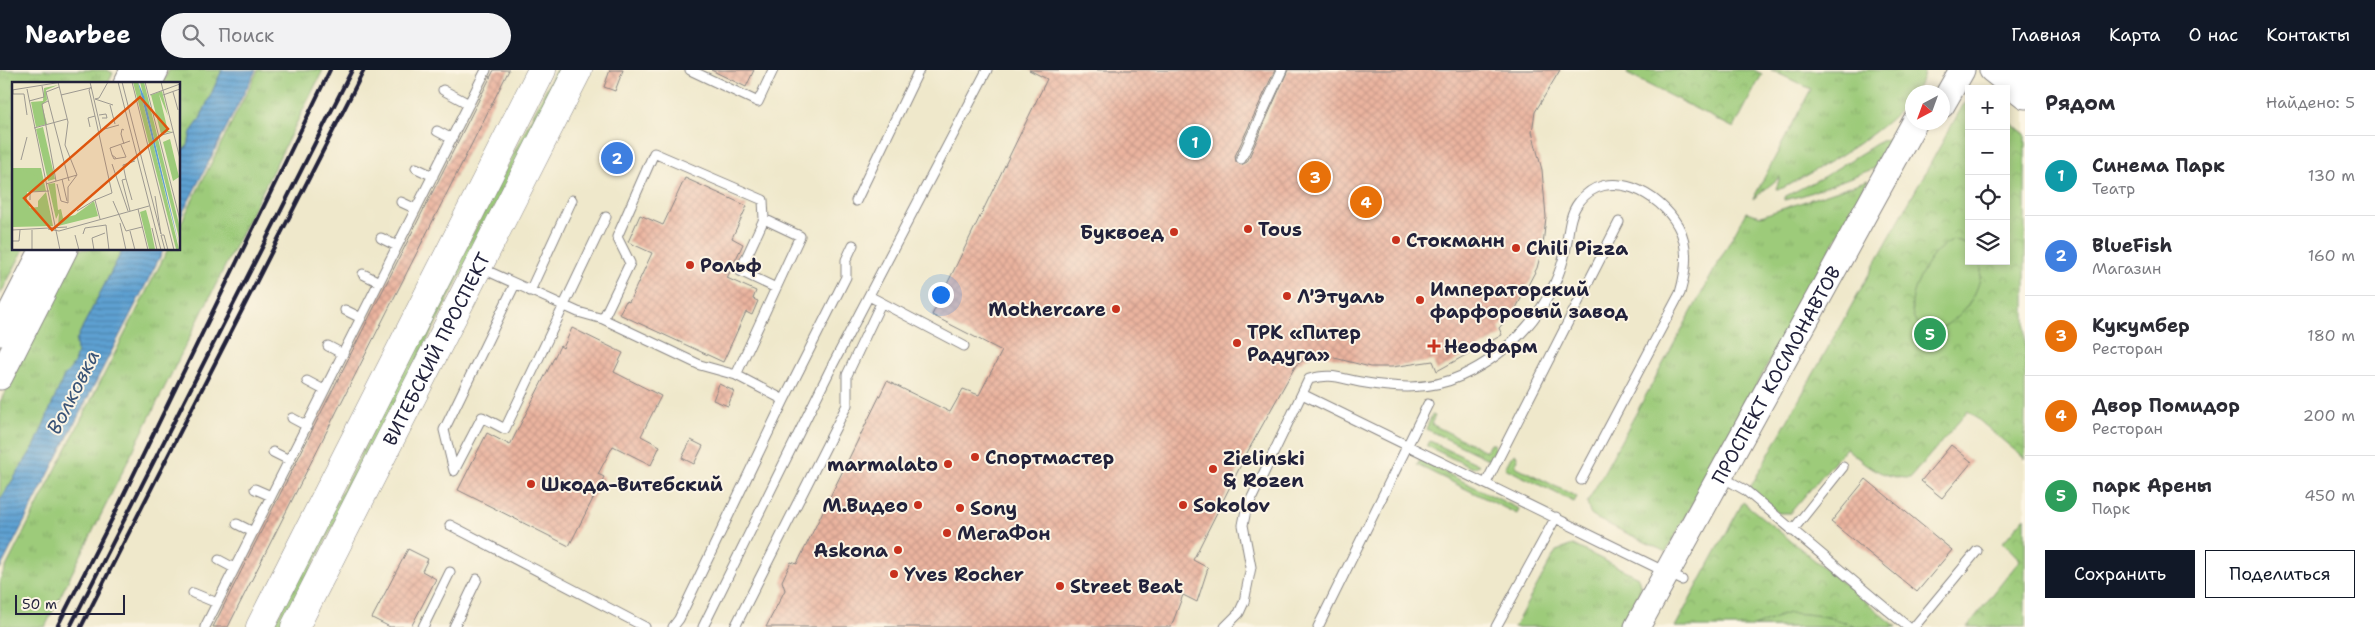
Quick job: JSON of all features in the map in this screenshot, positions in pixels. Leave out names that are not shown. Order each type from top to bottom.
[{"type":"main road","name":"ВИТЕБСКИЙ ПРОСПЕКТ","points":[[260,627],[542,70]]},
{"type":"main road","name":"ВИТЕБСКИЙ ПРОСПЕКТ","points":[[296,627],[578,70]]},
{"type":"street","points":[[1935,85],[1944,70]]},
{"type":"street","points":[[1950,92],[1962,70]]},
{"type":"street","points":[[1992,70],[2025,96]]},
{"type":"street","name":"ПРОСПЕКТ КОСМОНАВТОВ","points":[[1728,479],[1911,130]]},
{"type":"street","name":"ПРОСПЕКТ КОСМОНАВТОВ","points":[[1637,627],[1674,576],[1928,130]]},
{"type":"street","points":[[0,333],[42,250]]},
{"type":"street","points":[[0,376],[64,250]]},
{"type":"street","name":"ПРОСПЕКТ КОСМОНАВТОВ","points":[[1656,627],[1674,576]]},
{"type":"lane","points":[[204,627],[486,70]]},
{"type":"lane","points":[[690,70],[758,102],[773,70]]},
{"type":"lane","points":[[856,201],[919,70]]},
{"type":"lane","points":[[703,627],[869,296],[987,70]]},
{"type":"lane","points":[[1241,159],[1282,70]]},
{"type":"lane","points":[[443,90],[469,104]]},
{"type":"lane","points":[[437,131],[452,139]]},
{"type":"lane","points":[[603,319],[630,263],[617,237],[654,153],[762,200],[764,219],[740,271],[776,288]]},
{"type":"lane","points":[[416,168],[433,176]]},
{"type":"lane","points":[[1225,627],[1239,613],[1244,602],[1251,567],[1243,525],[1246,510],[1309,379],[1322,375],[1335,375],[1378,385],[1406,387],[1438,384],[1461,376],[1495,356],[1524,331],[1548,295],[1564,259],[1570,222],[1579,202],[1600,186],[1615,184],[1631,186],[1669,213],[1680,228],[1686,270],[1680,293],[1581,480]]},
{"type":"lane","points":[[530,290],[572,200]]},
{"type":"lane","points":[[401,202],[416,209]]},
{"type":"lane","points":[[515,284],[444,430],[454,471],[482,417],[505,429],[606,216]]},
{"type":"lane","points":[[736,375],[800,236],[764,219]]},
{"type":"lane","points":[[1486,484],[1619,222]]},
{"type":"lane","points":[[381,238],[397,246]]},
{"type":"lane","points":[[673,627],[679,619],[784,400],[846,277],[846,260],[853,245]]},
{"type":"lane","points":[[478,267],[578,312],[603,319],[700,365],[736,375],[784,400]]},
{"type":"lane","points":[[363,274],[379,282]]},
{"type":"lane","points":[[869,296],[964,346]]},
{"type":"lane","points":[[735,627],[847,404],[847,375],[881,303]]},
{"type":"lane","points":[[345,310],[361,318]]},
{"type":"lane","points":[[328,346],[343,354]]},
{"type":"lane","points":[[307,381],[324,390]]},
{"type":"lane","points":[[1302,394],[1674,576]]},
{"type":"lane","points":[[1318,627],[1428,404]]},
{"type":"lane","points":[[292,418],[307,426]]},
{"type":"lane","points":[[273,452],[289,460]]},
{"type":"lane","points":[[1792,531],[1843,467]]},
{"type":"lane","points":[[1728,479],[1908,627]]},
{"type":"lane","points":[[256,489],[271,496]]},
{"type":"lane","points":[[1496,627],[1556,517]]},
{"type":"lane","points":[[237,524],[253,532]]},
{"type":"lane","points":[[450,525],[645,627]]},
{"type":"lane","points":[[1914,627],[1977,551]]},
{"type":"lane","points":[[219,560],[234,568]]},
{"type":"lane","points":[[423,627],[450,572]]},
{"type":"lane","points":[[454,627],[477,579]]},
{"type":"lane","points":[[193,593],[217,603]]},
{"type":"green space","points":[[0,70],[107,70],[113,73],[109,82],[12,82],[12,250],[23,250],[0,295]]},
{"type":"green space","points":[[169,70],[222,70],[199,121],[191,132],[188,146],[180,151],[180,82],[163,82]]},
{"type":"green space","points":[[258,70],[323,70],[45,627],[0,627],[0,579],[167,250],[180,250],[180,225]]},
{"type":"green space","points":[[556,70],[564,70],[282,627],[273,627]]},
{"type":"green space","points":[[1629,70],[1754,70],[1762,74],[1734,128],[1627,74]]},
{"type":"green space","points":[[1771,70],[1925,70],[1918,85],[1905,85],[1904,106],[1866,139],[1783,188],[1776,189],[1780,177],[1753,199],[1811,89]]},
{"type":"green space","points":[[1965,104],[1965,265],[2010,265],[2010,122],[2025,134],[2025,459],[1968,411],[1910,478],[1891,476],[1875,470],[1846,448],[1790,513],[1778,513],[1750,488]]},
{"type":"green space","points":[[1892,137],[1875,168],[1804,195],[1784,200],[1784,197],[1823,177],[1881,141]]},
{"type":"green space","points":[[1868,180],[1666,552],[1591,516],[1587,503],[1746,212],[1761,216]]},
{"type":"green space","points":[[1953,240],[1965,244],[1965,265],[1981,265],[1981,272],[1975,294],[1969,304],[1953,320],[1933,331],[1920,326],[1914,318],[1912,308],[1913,298],[1920,277],[1931,258]]},
{"type":"green space","points":[[77,250],[122,250],[76,341],[77,352],[74,364],[63,379],[35,445],[0,500],[0,402]]},
{"type":"green space","points":[[1432,415],[1435,416],[1431,424],[1486,451],[1490,444],[1494,444],[1495,448],[1490,460],[1426,429]]},
{"type":"green space","points":[[1430,441],[1480,465],[1472,468],[1427,446]]},
{"type":"green space","points":[[1516,454],[1518,459],[1515,466],[1577,497],[1574,502],[1505,468],[1511,457]]},
{"type":"green space","points":[[1420,460],[1519,509],[1517,514],[1417,465]]},
{"type":"green space","points":[[1743,502],[1897,627],[1675,627]]},
{"type":"green space","points":[[2025,517],[2025,627],[1967,627],[2020,560],[2003,542]]},
{"type":"green space","points":[[1573,545],[1638,577],[1641,589],[1620,627],[1514,627],[1556,551]]},
{"type":"green space","points":[[1788,613],[1822,616],[1839,620],[1855,627],[1753,627]]},
{"type":"water","points":[[222,70],[256,70],[180,218],[180,151],[188,146],[191,132],[199,121]]},
{"type":"water","name":"Волковка","points":[[122,250],[163,250],[0,569],[0,500],[35,445],[63,378],[74,364],[77,352],[76,341]]},
{"type":"building","points":[[494,70],[509,70],[228,627],[213,627]]},
{"type":"building","points":[[610,70],[623,70],[615,91],[604,87]]},
{"type":"building","points":[[711,70],[754,70],[746,87]]},
{"type":"building","name":"ТРК «Питер Радуга»","points":[[1029,70],[1275,70],[1235,156],[1236,162],[1241,165],[1247,162],[1288,70],[1560,70],[1535,112],[1532,132],[1542,170],[1546,217],[1543,245],[1537,268],[1515,310],[1499,328],[1502,335],[1437,371],[1433,361],[1392,367],[1370,367],[1315,353],[1296,365],[1248,451],[1193,560],[1208,568],[1197,602],[1183,595],[1171,627],[766,627],[785,590],[782,581],[791,562],[797,564],[887,381],[950,412],[963,389],[979,395],[1002,351],[932,315],[1047,79]]},
{"type":"building","name":"Рольф","points":[[685,178],[747,206],[732,238],[743,244],[727,278],[756,291],[753,299],[758,301],[752,315],[746,312],[723,362],[619,314],[626,301],[629,302],[652,253],[628,242],[640,215],[663,225]]},
{"type":"building","points":[[572,328],[623,353],[614,372],[661,396],[641,436],[660,446],[651,465],[613,446],[598,474],[604,477],[569,546],[458,490],[487,433],[510,445],[560,346],[563,348]]},
{"type":"building","points":[[719,384],[734,391],[728,406],[713,400]]},
{"type":"building","points":[[691,440],[703,446],[694,464],[682,458]]},
{"type":"building","points":[[1951,445],[1972,462],[1942,498],[1921,481]]},
{"type":"building","points":[[1866,479],[1952,550],[1917,592],[1831,522]]},
{"type":"building","points":[[408,549],[428,559],[422,571],[436,579],[411,627],[390,627],[372,618]]},
{"type":"railway","points":[[57,627],[113,517],[330,70]]},
{"type":"railway","points":[[70,627],[352,70]]},
{"type":"railway","points":[[81,627],[364,70]]},
{"type":"place","name":"Синема Парк","points":[[1195,142]]},
{"type":"place","name":"BlueFish","points":[[617,158]]},
{"type":"place","name":"Кукумбер","points":[[1315,177]]},
{"type":"place","name":"Двор Помидор","points":[[1366,202]]},
{"type":"place","name":"Tous","points":[[1248,229]]},
{"type":"place","name":"Буквоед","points":[[1174,232]]},
{"type":"place","name":"Стокманн","points":[[1396,240]]},
{"type":"place","name":"Chili Pizza","points":[[1516,248]]},
{"type":"place","name":"Рольф","points":[[690,265]]},
{"type":"place","name":"Л'Этуаль","points":[[1287,296]]},
{"type":"place","name":"Императорский фарфоровый завод","points":[[1420,300]]},
{"type":"place","name":"Mothercare","points":[[1116,309]]},
{"type":"place","name":"парк Арены","points":[[1930,334]]},
{"type":"place","name":"ТРК «Питер Радуга»","points":[[1237,343]]},
{"type":"place","name":"Неофарм","points":[[1434,346]]},
{"type":"place","name":"Спортмастер","points":[[975,457]]},
{"type":"place","name":"marmalato","points":[[948,464]]},
{"type":"place","name":"Zielinski & Rozen","points":[[1213,469]]},
{"type":"place","name":"Шкода-Витебский","points":[[531,484]]},
{"type":"place","name":"М.Видео","points":[[918,505]]},
{"type":"place","name":"Sokolov","points":[[1183,505]]},
{"type":"place","name":"Sony","points":[[960,508]]},
{"type":"place","name":"МегаФон","points":[[947,533]]},
{"type":"place","name":"Askona","points":[[898,550]]},
{"type":"place","name":"Yves Rocher","points":[[894,574]]},
{"type":"place","name":"Street Beat","points":[[1060,586]]}]
